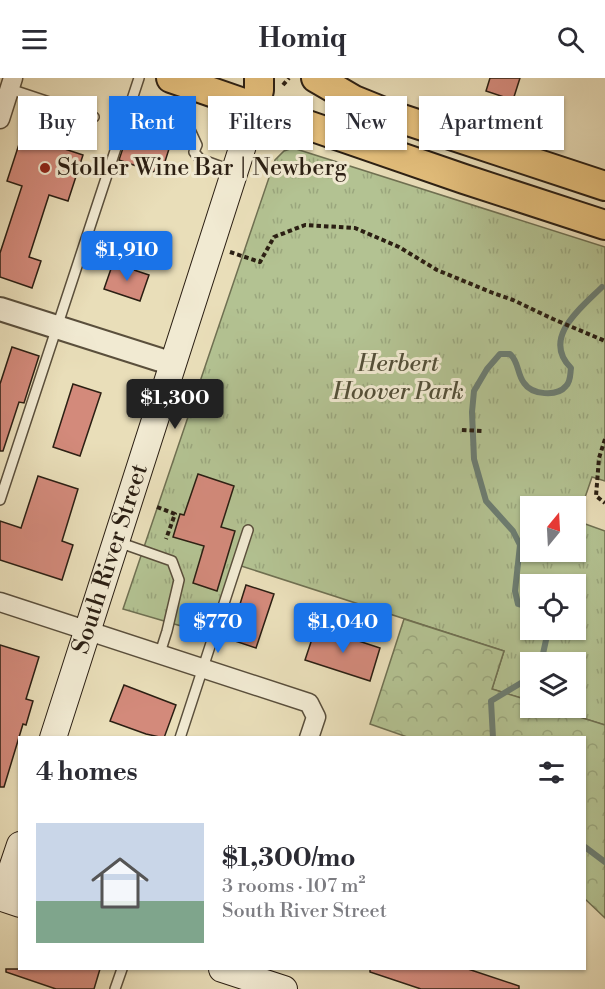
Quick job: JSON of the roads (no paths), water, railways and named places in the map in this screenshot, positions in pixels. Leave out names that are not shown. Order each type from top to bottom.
[{"type":"main road","points":[[171,78],[221,96]]},
{"type":"main road","points":[[258,96],[259,78]]},
{"type":"main road","points":[[316,78],[347,96]]},
{"type":"main road","points":[[407,121],[605,186]]},
{"type":"main road","points":[[313,127],[605,225]]},
{"type":"main road","name":"South River Street","points":[[54,736],[241,150]]},
{"type":"main road","points":[[5,902],[18,853]]},
{"type":"main road","points":[[226,975],[284,989]]},
{"type":"street","points":[[0,119],[11,84]]},
{"type":"street","points":[[0,309],[173,364]]},
{"type":"street","points":[[0,602],[309,703],[316,717],[310,736]]},
{"type":"lane","points":[[134,96],[140,78]]},
{"type":"lane","points":[[11,84],[41,96]]},
{"type":"lane","points":[[0,500],[116,150]]},
{"type":"lane","points":[[195,150],[200,159],[234,171]]},
{"type":"lane","points":[[181,736],[248,530]]},
{"type":"lane","points":[[116,542],[172,561],[179,580],[160,653]]},
{"type":"lane","points":[[115,989],[122,970]]},
{"type":"waterway","points":[[520,605],[515,591],[520,545],[513,531],[486,501],[474,459],[472,412],[474,391],[487,369],[500,354],[510,354],[513,357],[522,379],[533,390],[545,393],[562,390],[569,382],[571,368],[563,357],[560,346],[562,335],[575,314],[602,287]]},
{"type":"waterway","points":[[543,652],[546,640]]},
{"type":"waterway","points":[[493,736],[491,701],[520,684]]},
{"type":"waterway","points":[[586,848],[605,862]]},
{"type":"place","name":"Stoller Wine Bar | Newberg","points":[[45,168]]},
{"type":"park label","name":"Herbert Hoover Park","points":[[398,378]]}]
